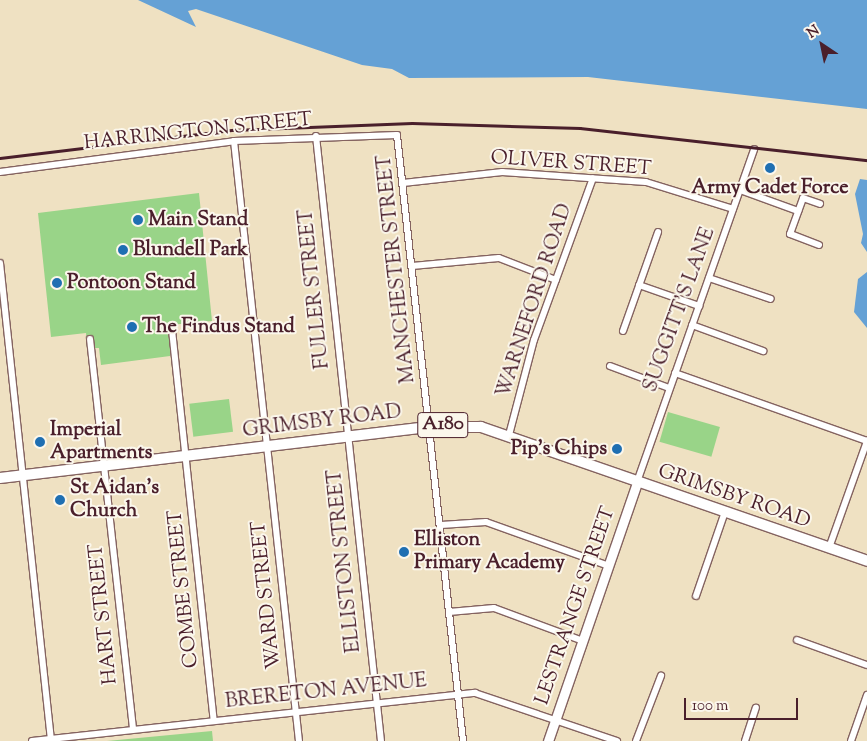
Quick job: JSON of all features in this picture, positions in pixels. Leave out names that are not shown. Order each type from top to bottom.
[{"type":"main road","name":"GRIMSBY ROAD","points":[[0,478],[186,454],[348,438],[430,427],[481,427],[509,435],[637,482],[867,561]]},
{"type":"street","name":"HARRINGTON STREET","points":[[0,172],[79,158],[234,141],[394,134],[399,138]]},
{"type":"street","name":"FULLER STREET","points":[[316,136],[348,438]]},
{"type":"street","name":"MANCHESTER STREET","points":[[399,138],[463,741]]},
{"type":"street","name":"WARD STREET","points":[[234,141],[299,741]]},
{"type":"street","name":"SUGGITT'S LANE","points":[[637,482],[754,149]]},
{"type":"street","name":"OLIVER STREET","points":[[403,183],[502,172],[646,182],[733,209]]},
{"type":"street","name":"WARNEFORD ROAD","points":[[509,435],[556,280],[593,178]]},
{"type":"street","points":[[740,190],[798,211]]},
{"type":"street","points":[[819,245],[790,234],[803,198],[820,204]]},
{"type":"street","points":[[622,331],[658,232]]},
{"type":"street","points":[[412,266],[499,258],[556,280]]},
{"type":"street","points":[[0,262],[51,739]]},
{"type":"street","points":[[709,278],[771,299]]},
{"type":"street","points":[[639,285],[699,306]]},
{"type":"street","points":[[692,326],[763,351]]},
{"type":"street","name":"COMBE STREET","points":[[172,330],[214,721]]},
{"type":"street","name":"HART STREET","points":[[90,339],[133,729]]},
{"type":"street","points":[[610,366],[669,388]]},
{"type":"street","points":[[676,373],[867,441],[829,548]]},
{"type":"street","name":"ELLISTON STREET","points":[[348,438],[381,741]]},
{"type":"street","name":"LESTRANGE STREET","points":[[548,741],[637,482]]},
{"type":"street","points":[[696,596],[725,512]]},
{"type":"street","points":[[440,525],[486,522],[609,566]]},
{"type":"street","points":[[449,612],[494,608],[583,641]]},
{"type":"street","points":[[797,640],[867,665]]},
{"type":"street","points":[[636,741],[660,676]]},
{"type":"street","name":"BRERETON AVENUE","points":[[32,741],[475,693],[617,741]]},
{"type":"street","points":[[851,741],[867,695]]},
{"type":"street","points":[[745,741],[756,708]]},
{"type":"green space","name":"Blundell Park","points":[[199,193],[212,321],[170,325],[170,356],[101,365],[99,348],[87,348],[86,333],[51,337],[38,213]]},
{"type":"green space","points":[[229,399],[233,432],[193,437],[189,404]]},
{"type":"green space","points":[[668,412],[720,427],[711,457],[659,442]]},
{"type":"green space","points":[[212,731],[213,741],[107,741]]},
{"type":"water","points":[[138,0],[867,0],[867,109],[588,77],[409,78],[392,69],[362,65],[196,9],[188,11],[196,27]]},
{"type":"water","points":[[860,179],[867,180],[867,252],[861,243],[863,234],[855,194]]},
{"type":"water","points":[[867,272],[867,328],[854,312],[858,279]]},
{"type":"railway","points":[[0,158],[233,130],[412,123],[580,128],[867,160]]},
{"type":"place","name":"Army Cadet Force","points":[[770,168]]},
{"type":"place","name":"Main Stand","points":[[138,220]]},
{"type":"place","name":"Blundell Park","points":[[123,250]]},
{"type":"place","name":"Pontoon Stand","points":[[57,283]]},
{"type":"place","name":"The Findus Stand","points":[[132,327]]},
{"type":"place","name":"Imperial Apartments","points":[[40,442]]},
{"type":"place","name":"Pip’s Chips","points":[[617,449]]},
{"type":"place","name":"St Aidan's Church","points":[[60,500]]},
{"type":"place","name":"Elliston Primary Academy","points":[[404,552]]}]
